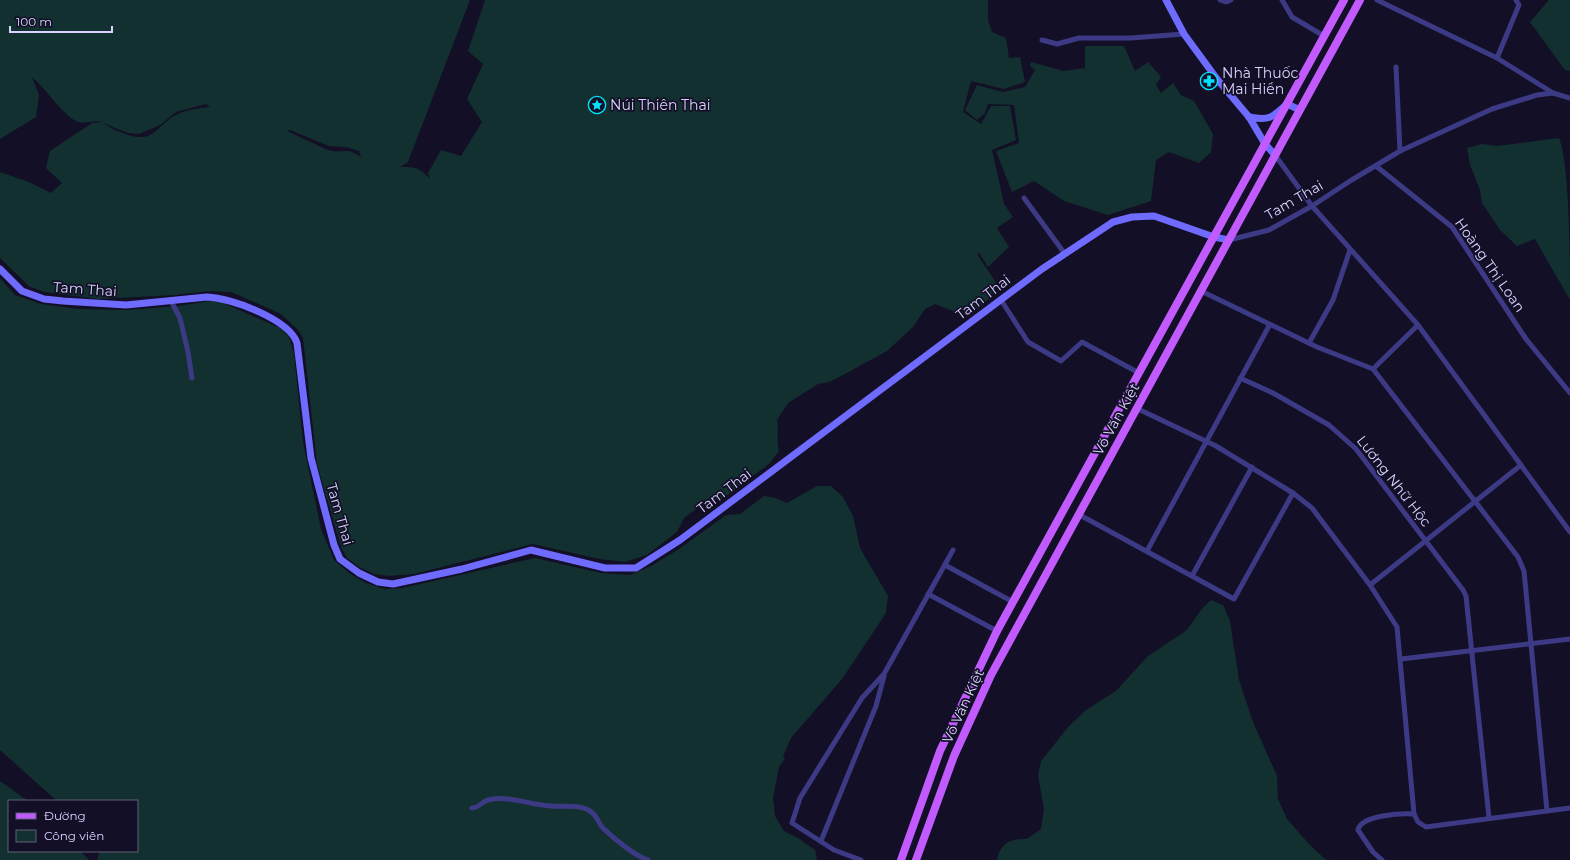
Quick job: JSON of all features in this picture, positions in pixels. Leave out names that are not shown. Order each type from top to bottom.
[{"type":"main road","name":"Võ Văn Kiệt","points":[[901,860],[940,751],[997,631],[1344,0]]},
{"type":"main road","name":"Võ Văn Kiệt","points":[[916,860],[954,756],[991,676],[1078,514],[1360,0]]},
{"type":"main road","points":[[940,751],[954,756]]},
{"type":"street","points":[[1166,0],[1184,34],[1217,79],[1248,117],[1265,144],[1275,155],[1312,206],[1418,325],[1570,532]]},
{"type":"street","points":[[1220,0],[1226,2],[1231,0]]},
{"type":"street","points":[[1282,0],[1292,17],[1324,36]]},
{"type":"street","points":[[1377,0],[1498,58],[1553,93]]},
{"type":"street","points":[[1498,58],[1519,5],[1516,0]]},
{"type":"street","points":[[1042,40],[1057,44],[1079,38],[1130,38],[1184,34]]},
{"type":"street","points":[[1396,67],[1400,151]]},
{"type":"street","name":"Tam Thai","points":[[0,269],[22,291],[44,299],[126,305],[207,297],[224,298],[286,326],[295,336],[297,343],[311,458],[334,545],[340,558],[359,573],[378,582],[393,584],[462,569],[531,550],[605,568],[636,568],[680,540],[1001,300],[1113,222],[1132,217],[1154,216],[1214,237],[1229,240],[1269,230],[1312,206],[1400,151],[1492,109],[1537,95],[1553,93],[1570,98]]},
{"type":"street","points":[[1248,117],[1263,120],[1273,117],[1287,104],[1300,110]]},
{"type":"street","name":"Hoàng Thị Loan","points":[[1376,166],[1452,227],[1526,339],[1570,393]]},
{"type":"street","points":[[1024,198],[1065,254]]},
{"type":"street","points":[[1309,343],[1333,300],[1350,250]]},
{"type":"street","points":[[1200,291],[1269,326],[1373,369],[1518,557],[1524,571],[1547,811]]},
{"type":"street","points":[[1001,300],[1028,342],[1055,359],[1061,361],[1082,342],[1139,373]]},
{"type":"street","points":[[171,301],[181,325],[188,352],[192,378]]},
{"type":"street","points":[[1373,369],[1418,325]]},
{"type":"street","points":[[1147,551],[1269,326]]},
{"type":"street","name":"Lương Nhữ Hộc","points":[[1240,378],[1273,393],[1336,430],[1356,449],[1463,590],[1466,596],[1489,818]]},
{"type":"street","points":[[1136,408],[1207,441],[1293,493],[1312,508],[1370,585],[1397,627],[1414,814],[1418,822],[1426,827],[1570,808]]},
{"type":"street","points":[[1370,585],[1521,465]]},
{"type":"street","points":[[1192,576],[1252,467]]},
{"type":"street","points":[[1078,514],[1234,599],[1293,493]]},
{"type":"street","points":[[861,860],[834,850],[792,823],[800,798],[862,698],[884,674],[953,550]]},
{"type":"street","points":[[944,565],[1013,602]]},
{"type":"street","points":[[928,594],[997,631]]},
{"type":"street","points":[[1401,659],[1570,639]]},
{"type":"street","points":[[821,841],[876,706],[884,674]]},
{"type":"street","points":[[472,808],[478,807],[487,800],[507,799],[552,806],[586,808],[596,816],[605,830],[636,854],[648,860]]},
{"type":"street","points":[[1382,860],[1373,852],[1358,830],[1359,827],[1366,821],[1377,817],[1401,813],[1414,814]]},
{"type":"green space","points":[[0,0],[470,0],[408,162],[400,167],[416,168],[430,179],[428,173],[441,150],[461,156],[482,122],[467,99],[483,64],[468,51],[485,0],[988,0],[988,20],[992,32],[1006,38],[1009,58],[1020,57],[1025,82],[1004,89],[971,81],[963,112],[981,124],[991,106],[1010,106],[1016,140],[992,150],[1004,204],[1013,217],[997,228],[1009,247],[988,267],[979,253],[977,254],[997,284],[992,295],[983,304],[976,309],[965,313],[960,313],[935,304],[925,309],[913,327],[887,351],[829,382],[818,384],[788,403],[777,420],[779,451],[769,464],[725,497],[703,504],[684,518],[677,532],[647,555],[625,562],[599,559],[533,544],[414,574],[389,576],[374,574],[359,567],[347,558],[341,547],[317,464],[303,338],[298,330],[281,314],[231,292],[209,291],[175,295],[98,299],[45,292],[30,287],[0,258],[0,172],[29,182],[51,193],[62,183],[46,168],[50,151],[92,123],[102,122],[77,122],[64,111],[32,77],[39,95],[36,117],[0,139]],"holes":[[[206,104],[210,107],[182,112],[168,120],[153,133],[145,137],[132,136],[113,129],[103,123],[128,133],[139,134],[160,125],[176,112]],[[290,130],[329,146],[346,147],[359,151],[361,157],[349,151],[328,150],[287,131]]]},
{"type":"green space","points":[[1549,0],[1570,0],[1570,71],[1565,70],[1530,22]]},
{"type":"green space","points":[[1085,46],[1124,46],[1135,71],[1148,62],[1161,77],[1156,85],[1161,93],[1173,83],[1181,95],[1194,101],[1213,134],[1211,152],[1199,163],[1169,152],[1156,160],[1151,201],[1108,215],[1064,201],[1034,181],[1012,192],[996,151],[1019,143],[1014,105],[988,104],[985,113],[977,120],[965,110],[977,85],[1003,92],[1025,87],[1035,70],[1030,66],[1031,62],[1064,71],[1085,68]]},
{"type":"green space","points":[[1559,138],[1563,151],[1567,191],[1570,300],[1535,239],[1517,246],[1500,230],[1482,203],[1480,190],[1470,165],[1467,148],[1482,144],[1497,146]]},
{"type":"green space","points":[[0,278],[15,295],[41,304],[78,309],[128,310],[178,306],[210,301],[221,302],[280,328],[289,337],[294,354],[303,442],[321,529],[334,560],[349,573],[366,583],[385,589],[402,588],[535,558],[601,573],[630,575],[651,566],[679,549],[726,515],[740,514],[764,496],[775,498],[787,503],[817,486],[831,486],[843,497],[853,516],[860,548],[888,596],[886,613],[842,679],[791,738],[783,757],[785,758],[779,767],[773,798],[775,816],[784,831],[798,838],[815,850],[817,860],[97,860],[100,852],[138,852],[138,800],[56,800],[0,750]]},
{"type":"green space","points":[[1211,600],[1223,605],[1230,621],[1239,680],[1253,722],[1277,776],[1278,799],[1287,819],[1310,845],[1325,859],[1330,860],[997,860],[998,854],[1007,843],[1016,839],[1027,839],[1041,829],[1044,809],[1038,775],[1041,761],[1069,726],[1086,710],[1116,691],[1148,656],[1187,630],[1201,610]]},
{"type":"green space","points":[[0,781],[27,800],[8,800],[8,852],[81,852],[89,860],[0,860]]},
{"type":"place","name":"Nhà Thuốc Mai Hiền","points":[[1209,81]]},
{"type":"place","name":"Núi Thiên Thai","points":[[597,105]]}]
